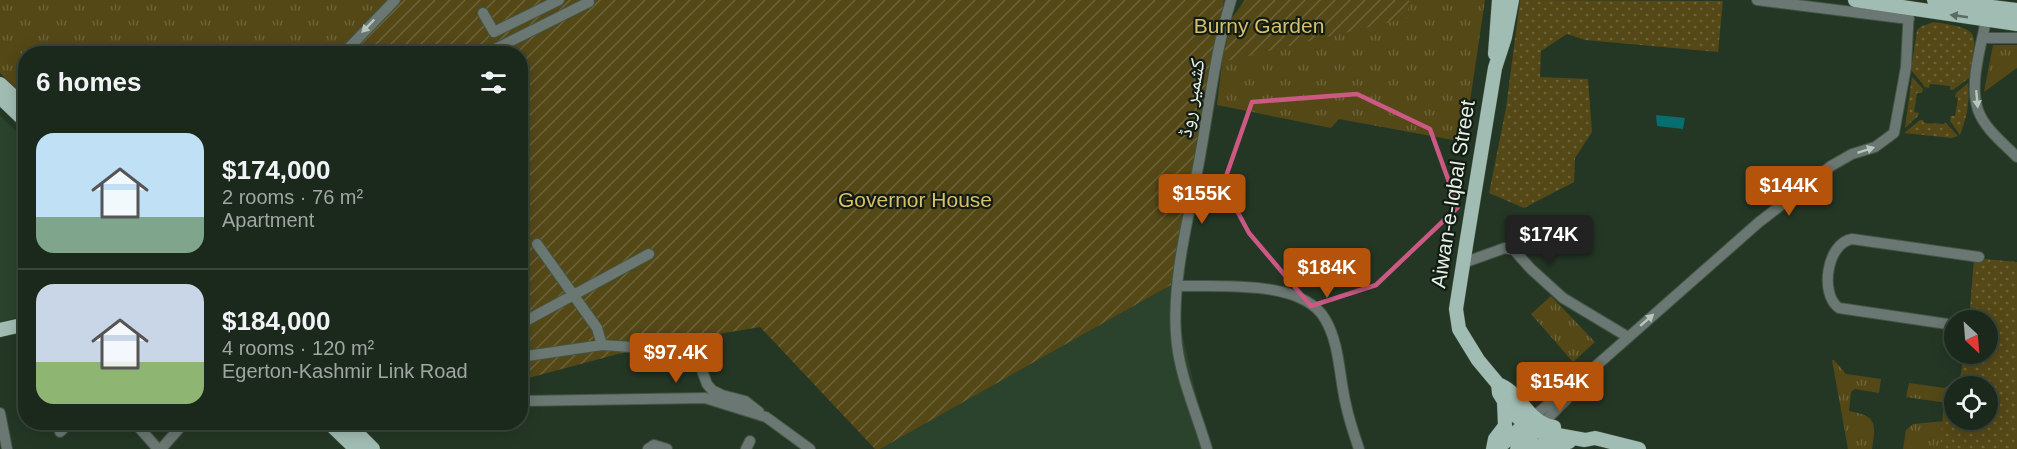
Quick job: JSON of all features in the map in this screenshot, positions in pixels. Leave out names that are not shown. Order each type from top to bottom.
[{"type":"main road","points":[[1495,68],[1495,36],[1499,0]]},
{"type":"main road","name":"Aiwan-e-Iqbal Street","points":[[1512,0],[1505,37],[1495,68],[1456,309],[1459,329],[1478,360],[1498,384],[1506,387],[1534,424]]},
{"type":"main road","points":[[1855,0],[1910,9],[2017,10]]},
{"type":"main road","points":[[1934,0],[1987,9],[2017,24]]},
{"type":"main road","points":[[0,84],[18,101]]},
{"type":"main road","points":[[0,97],[18,114]]},
{"type":"main road","points":[[0,330],[18,326]]},
{"type":"main road","name":"Aiwan-e-Iqbal Street","points":[[1498,384],[1499,393],[1504,401],[1534,424]]},
{"type":"main road","points":[[1495,449],[1495,439],[1505,426],[1504,401]]},
{"type":"main road","points":[[1495,449],[1534,424],[1586,433],[1595,438]]},
{"type":"main road","points":[[1534,424],[1576,438],[1595,438],[1639,449]]},
{"type":"main road","points":[[1517,449],[1534,424]]},
{"type":"main road","points":[[336,430],[356,449]]},
{"type":"main road","points":[[354,430],[373,449]]},
{"type":"main road","points":[[1530,449],[1547,444],[1566,443],[1576,438]]},
{"type":"street","points":[[351,46],[394,0]]},
{"type":"street","points":[[483,13],[494,32],[559,0]]},
{"type":"street","name":"کشمیر روڈ","points":[[1207,449],[1189,395],[1176,337],[1175,312],[1177,286],[1217,59],[1231,0]]},
{"type":"street","points":[[1534,424],[1567,399],[1572,387],[1728,248],[1831,166],[1852,154],[1875,147],[1894,133],[1906,67],[1910,9],[1757,0]]},
{"type":"street","points":[[501,46],[589,2]]},
{"type":"street","points":[[1987,9],[1976,74],[1978,111],[1988,127],[2017,157]]},
{"type":"street","points":[[1983,38],[2017,38]]},
{"type":"street","points":[[1944,324],[1839,308],[1833,303],[1829,284],[1836,248],[1841,242],[1852,239],[1979,257]]},
{"type":"street","points":[[537,244],[597,328],[602,345]]},
{"type":"street","points":[[1463,263],[1506,248],[1514,250],[1563,298],[1628,337]]},
{"type":"street","points":[[528,320],[649,254]]},
{"type":"street","points":[[1177,286],[1261,289],[1297,297],[1315,307],[1325,319],[1335,347],[1346,404],[1359,449]]},
{"type":"street","points":[[528,356],[602,345],[689,351],[696,354],[707,384],[712,390],[745,401],[810,449]]},
{"type":"street","points":[[528,401],[705,398],[766,417]]},
{"type":"street","points":[[0,413],[6,449]]},
{"type":"street","points":[[142,430],[160,449],[178,430]]},
{"type":"street","points":[[648,449],[654,445],[667,449]]},
{"type":"highlighted area","points":[[1357,94],[1430,129],[1458,207],[1376,285],[1311,306],[1249,233],[1223,185],[1252,102]]},
{"type":"shaded area","points":[[0,116],[18,133],[18,317],[0,322]]},
{"type":"shaded area","points":[[1171,285],[1209,449],[880,449]]},
{"type":"green space","points":[[0,0],[395,0],[351,46],[18,46],[18,91],[0,73]]},
{"type":"green space","name":"Governor House","points":[[395,0],[1224,0],[1171,285],[880,449],[875,449],[760,327],[648,346],[528,378],[528,46],[351,46]]},
{"type":"green space","points":[[1245,0],[1485,0],[1464,142],[1339,119],[1331,128],[1217,105],[1222,62],[1232,19]]},
{"type":"green space","name":"Burny Garden","points":[[1245,0],[1409,0],[1407,18],[1222,62],[1232,18]]},
{"type":"green space","points":[[1520,0],[1723,1],[1718,52],[1585,40],[1567,34],[1541,51],[1540,77],[1588,79],[1592,132],[1575,158],[1574,182],[1524,208],[1489,193],[1506,108]]},
{"type":"green space","points":[[1934,22],[1962,28],[1973,35],[1974,51],[1969,78],[1953,90],[1950,90],[1950,86],[1930,84],[1929,88],[1925,87],[1911,70],[1917,30]]},
{"type":"green space","points":[[1993,45],[2017,45],[2017,68],[1984,92]]},
{"type":"green space","points":[[1912,77],[1923,89],[1922,93],[1917,93],[1914,112],[1919,113],[1918,116],[1905,128]]},
{"type":"green space","points":[[1968,83],[1969,97],[1960,135],[1950,121],[1951,116],[1955,116],[1958,98],[1955,97],[1956,93]]},
{"type":"green space","points":[[1920,120],[1924,123],[1944,124],[1945,122],[1958,136],[1952,138],[1904,133]]},
{"type":"green space","points":[[1974,258],[2017,262],[2017,449],[1940,449],[1944,400],[1944,430],[1998,430],[1998,376],[1960,376],[1962,364],[1998,364],[1998,310],[1970,310]]},
{"type":"green space","points":[[1551,296],[1595,342],[1573,362],[1531,314]]},
{"type":"green space","points":[[1832,360],[1846,374],[1881,379],[1879,393],[1855,389],[1851,392],[1849,411],[1865,415],[1873,422],[1872,449],[1848,449]]},
{"type":"green space","points":[[1909,383],[1944,388],[1944,403],[1906,397]]},
{"type":"green space","points":[[1944,421],[1944,430],[1996,430],[2010,449],[1903,449],[1906,430],[1913,424]]},
{"type":"water","points":[[1656,115],[1685,118],[1683,129],[1657,126]]}]
